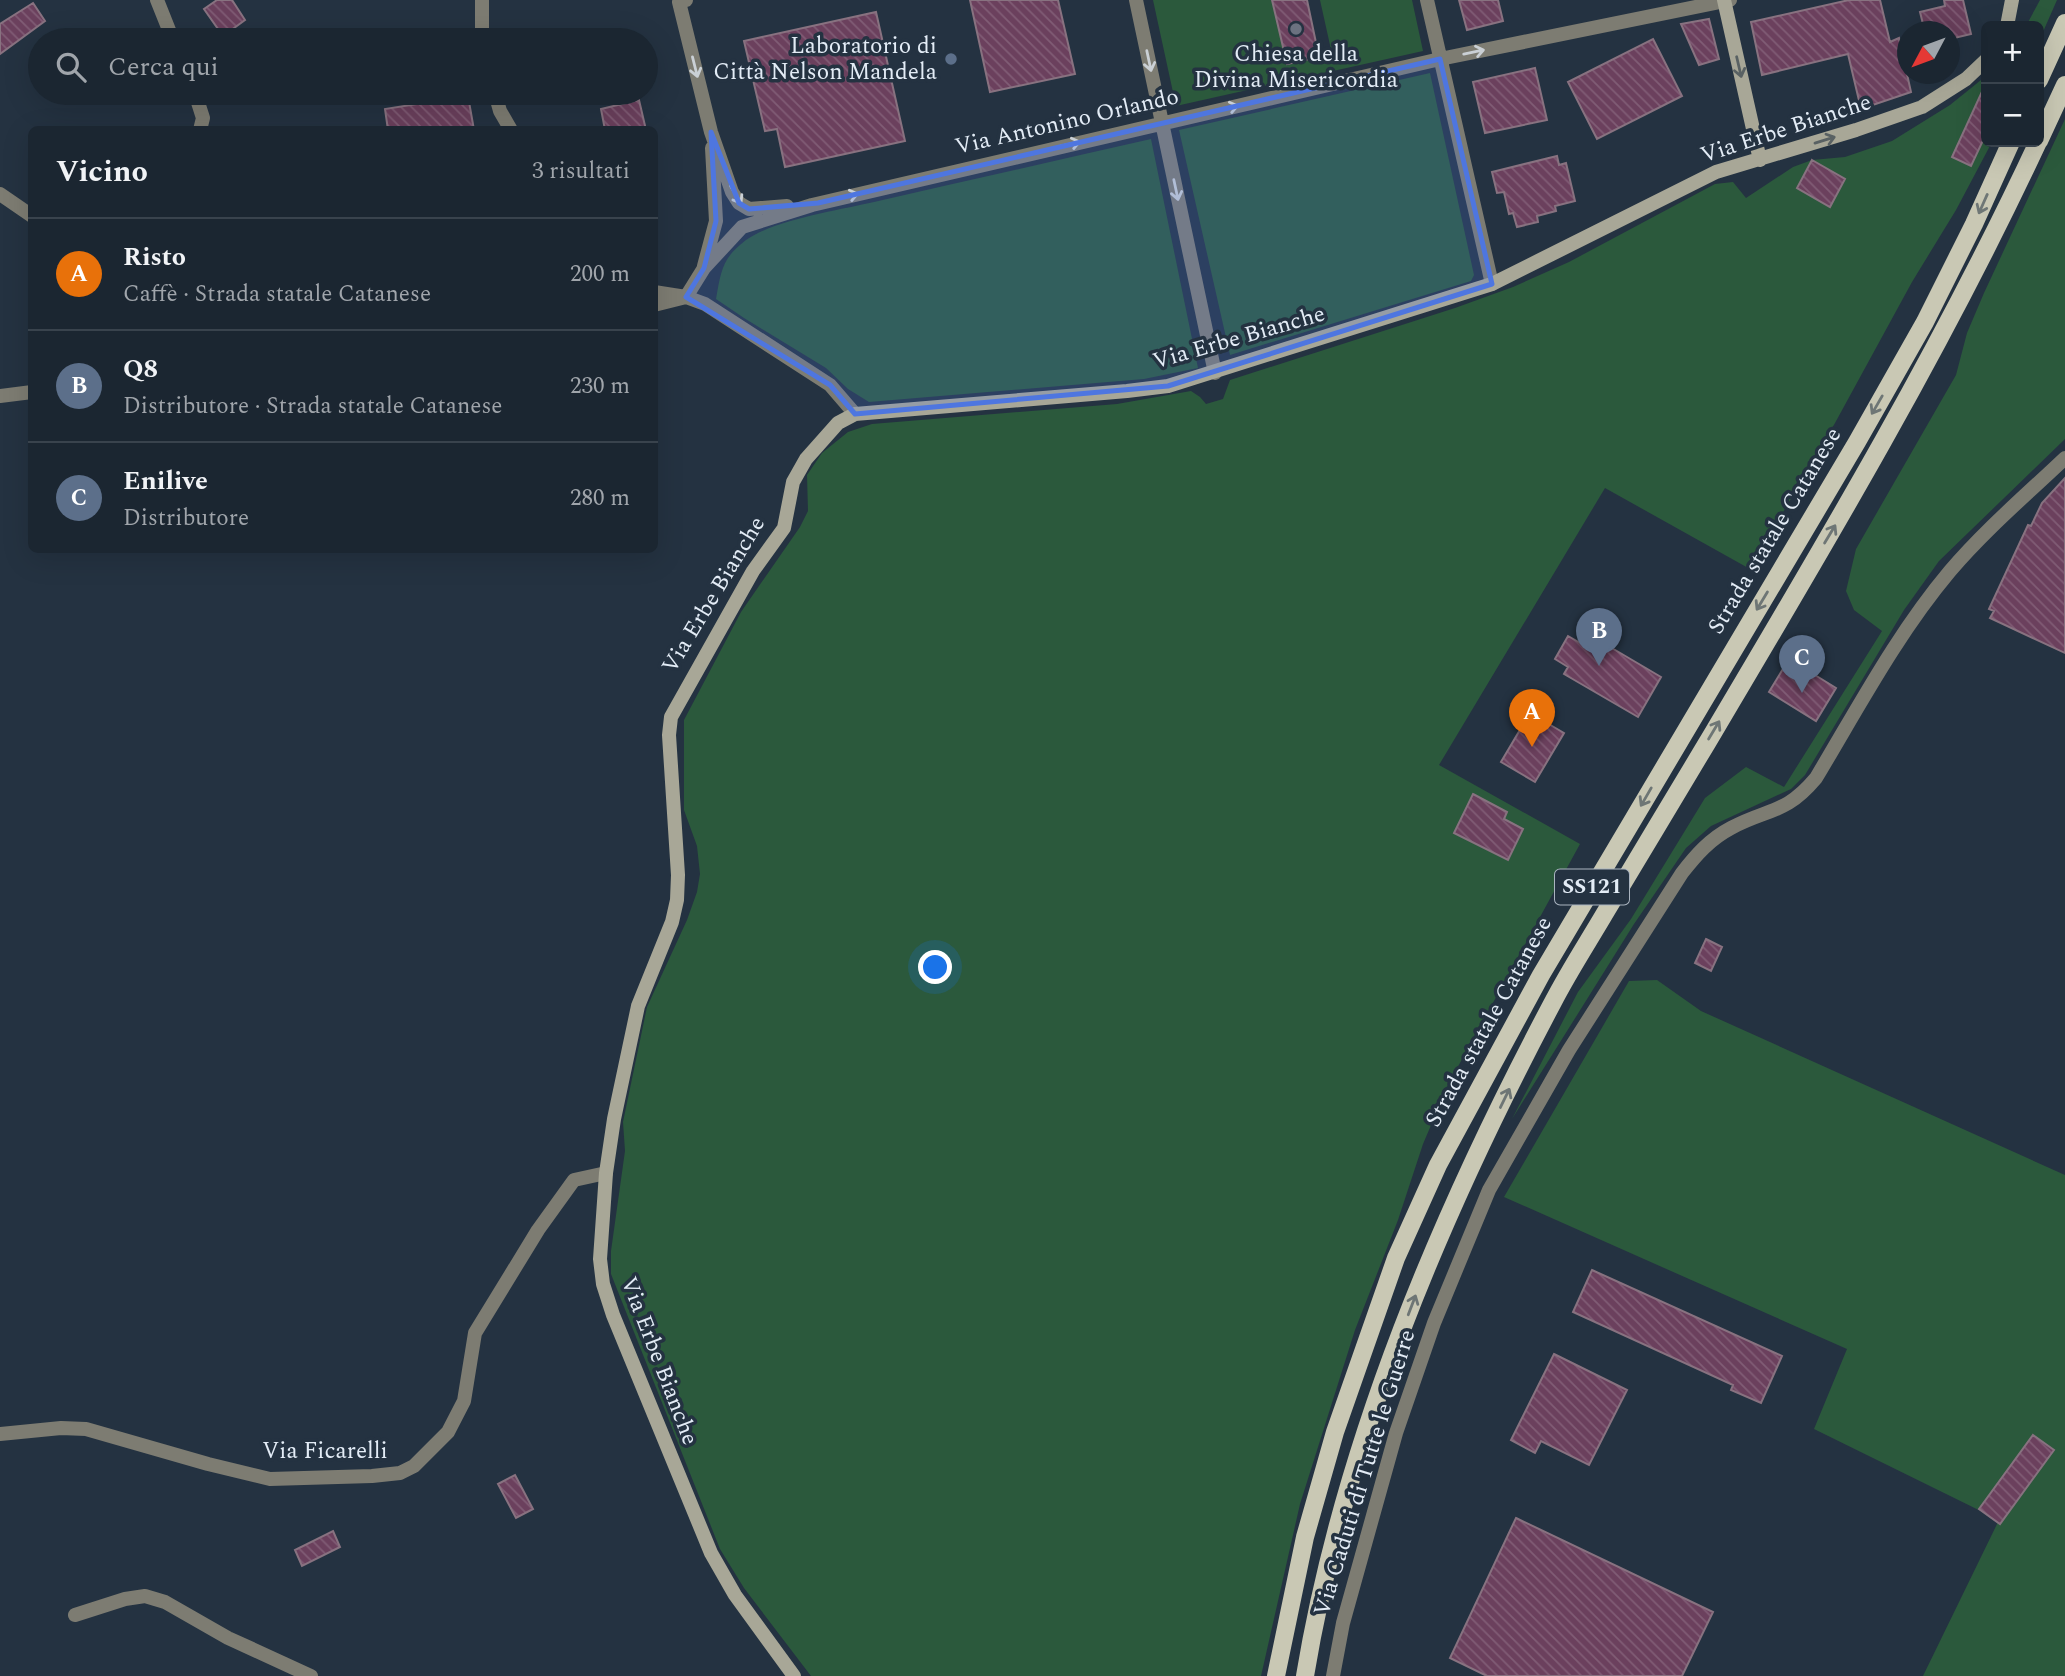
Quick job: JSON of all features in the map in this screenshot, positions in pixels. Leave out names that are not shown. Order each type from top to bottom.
[{"type":"main road","points":[[2044,69],[2065,23]]},
{"type":"main road","name":"Strada statale Catanese","points":[[2044,130],[2065,85]]},
{"type":"main road","name":"Strada statale Catanese","points":[[1276,1676],[1305,1537],[1335,1432],[1396,1258],[1438,1165],[1541,975],[1857,442],[1925,322],[2009,147]]},
{"type":"main road","name":"Strada statale Catanese","points":[[1305,1676],[1334,1546],[1360,1448],[1415,1297],[1463,1185],[1553,1000],[1879,452],[1993,239],[2036,147]]},
{"type":"street","points":[[157,0],[168,28]]},
{"type":"street","points":[[482,0],[482,28]]},
{"type":"street","points":[[1136,0],[1215,373]]},
{"type":"street","points":[[1427,0],[1492,284]]},
{"type":"street","points":[[1726,0],[1760,160]]},
{"type":"street","name":"Via Antonino Orlando","points":[[686,297],[704,268],[742,227],[818,203],[1440,59],[1726,0]]},
{"type":"street","points":[[682,1],[711,132],[732,192],[739,204],[749,209],[818,203]]},
{"type":"street","points":[[2009,21],[2015,1]]},
{"type":"street","name":"Via Erbe Bianche","points":[[794,1676],[735,1595],[711,1553],[613,1315],[603,1284],[600,1259],[606,1173],[614,1119],[638,1006],[672,922],[677,900],[678,875],[669,736],[671,717],[753,571],[784,528],[793,482],[806,459],[838,423],[855,414],[1168,386],[1492,284],[1716,172],[1922,107],[1966,79],[1981,65]]},
{"type":"street","points":[[199,105],[203,118],[201,126]]},
{"type":"street","points":[[498,105],[509,126]]},
{"type":"street","points":[[704,268],[716,222],[711,132]]},
{"type":"street","points":[[0,194],[28,213]]},
{"type":"street","points":[[658,293],[686,297],[705,304],[830,385],[855,414]]},
{"type":"street","points":[[658,305],[686,297]]},
{"type":"street","points":[[0,396],[28,392]]},
{"type":"street","name":"Via Caduti di Tutte le Guerre","points":[[1333,1676],[1343,1623],[1392,1446],[1434,1323],[1489,1190],[1569,1050],[1696,855],[1732,827],[1788,805],[1804,793],[1816,778],[1918,612],[1950,571],[1981,538],[2065,458]]},
{"type":"street","name":"Via Ficarelli","points":[[0,1434],[61,1428],[86,1429],[271,1479],[400,1473],[414,1466],[449,1432],[464,1401],[475,1333],[538,1230],[574,1180],[606,1173]]},
{"type":"street","points":[[75,1615],[125,1599],[145,1596],[165,1602],[228,1638],[311,1676]]},
{"type":"highlighted area","points":[[1440,59],[1492,284],[1168,386],[855,414],[830,385],[686,297],[704,268],[716,221],[711,132],[739,203],[749,209],[818,203]]},
{"type":"green space","points":[[1153,0],[1272,0],[1287,64],[1332,54],[1320,0],[1412,0],[1423,51],[1176,106]]},
{"type":"green space","points":[[2040,0],[2057,0],[2044,30],[2044,21],[2029,21]]},
{"type":"green space","points":[[1430,73],[1474,275],[1471,281],[1230,355],[1179,130]]},
{"type":"green space","points":[[1981,80],[1981,147],[1989,147],[1750,569],[1605,488],[1439,765],[1580,844],[1449,1083],[1423,1144],[1398,1220],[1355,1330],[1300,1504],[1261,1676],[811,1676],[744,1588],[720,1549],[611,1274],[611,1251],[625,1151],[623,1122],[647,1007],[687,920],[700,874],[697,846],[684,810],[684,720],[741,612],[800,527],[808,511],[807,475],[822,453],[848,432],[872,424],[1117,404],[1191,391],[1206,404],[1223,399],[1230,380],[1513,287],[1569,262],[1715,184],[1733,182],[1746,198],[1793,167],[1812,160],[1845,157],[1892,141],[1950,105]]},
{"type":"green space","points":[[2065,119],[2065,439],[1939,561],[1904,610],[1805,775],[1791,789],[1711,826],[1686,848],[1634,924],[1512,1119],[1578,992],[1631,919],[1705,798],[1746,767],[1784,787],[1882,631],[1854,610],[1846,591],[1856,549],[1956,375],[1967,333],[1984,293]]},
{"type":"green space","points":[[1151,139],[1198,368],[1144,379],[869,402],[848,389],[826,368],[716,299],[727,259],[746,240],[773,227],[826,212]]},
{"type":"green space","points":[[1657,980],[1701,1011],[2065,1175],[2065,1676],[1923,1676],[1999,1520],[1814,1429],[1847,1349],[1504,1197],[1629,981]]},
{"type":"building","points":[[217,0],[232,0],[245,20],[234,28],[217,28],[204,9]]},
{"type":"building","points":[[970,0],[1058,0],[1075,74],[990,92]]},
{"type":"building","name":"Chiesa della Divina Misericordia","points":[[1272,0],[1307,0],[1319,57],[1287,64]]},
{"type":"building","points":[[1459,0],[1498,0],[1503,21],[1467,30]]},
{"type":"building","points":[[1849,0],[1880,0],[1890,42],[1897,39],[1897,84],[1909,84],[1911,92],[1861,109],[1848,54],[1762,75],[1751,22]]},
{"type":"building","points":[[1944,0],[1963,0],[1971,34],[1960,37],[1960,21],[1922,21],[1920,12],[1945,6]]},
{"type":"building","points":[[33,3],[45,21],[35,28],[28,28],[28,33],[0,54],[0,24]]},
{"type":"building","points":[[876,12],[905,141],[785,167],[777,129],[765,131],[744,41]]},
{"type":"building","points":[[1709,19],[1719,59],[1699,65],[1681,24]]},
{"type":"building","points":[[1653,39],[1682,96],[1597,139],[1568,82]]},
{"type":"building","points":[[1535,68],[1547,120],[1485,133],[1473,82]]},
{"type":"building","points":[[1981,94],[1981,145],[1971,166],[1952,157]]},
{"type":"building","points":[[411,105],[470,105],[473,126],[387,126],[385,109]]},
{"type":"building","points":[[618,105],[640,105],[645,126],[604,126],[601,109]]},
{"type":"building","points":[[1557,156],[1559,165],[1566,163],[1575,201],[1555,206],[1556,211],[1537,216],[1538,222],[1517,227],[1513,213],[1509,214],[1504,192],[1497,193],[1492,172]]},
{"type":"building","points":[[1812,160],[1845,179],[1830,207],[1797,188]]},
{"type":"building","points":[[2065,478],[2065,653],[1990,618],[1994,611],[1989,609],[2028,525],[2031,526],[2042,503]]},
{"type":"building","points":[[1588,634],[1661,677],[1638,717],[1564,674],[1568,667],[1555,659],[1568,636],[1582,644]]},
{"type":"building","points":[[1789,659],[1836,688],[1816,721],[1769,692]]},
{"type":"building","points":[[1530,713],[1564,733],[1535,782],[1501,762]]},
{"type":"building","points":[[1473,794],[1507,812],[1504,819],[1523,829],[1508,860],[1454,833]]},
{"type":"building","points":[[1706,939],[1722,947],[1711,971],[1695,963]]},
{"type":"building","points":[[1592,1270],[1782,1356],[1761,1403],[1731,1390],[1733,1385],[1573,1312]]},
{"type":"building","points":[[1554,1354],[1627,1390],[1589,1465],[1541,1441],[1535,1453],[1511,1440]]},
{"type":"building","points":[[2033,1435],[2054,1450],[2000,1524],[1979,1509]]},
{"type":"building","points":[[515,1475],[533,1509],[516,1518],[498,1484]]},
{"type":"building","points":[[1516,1518],[1713,1612],[1682,1676],[1487,1676],[1450,1658]]},
{"type":"building","points":[[333,1531],[340,1547],[302,1566],[295,1550]]},
{"type":"place","name":"Chiesa della Divina Misericordia","points":[[1296,29]]},
{"type":"place","name":"Laboratorio di Città Nelson Mandela","points":[[951,59]]},
{"type":"place","name":"Q8","points":[[1599,666]]},
{"type":"place","name":"Enilive","points":[[1802,693]]},
{"type":"place","name":"Risto","points":[[1532,747]]}]
